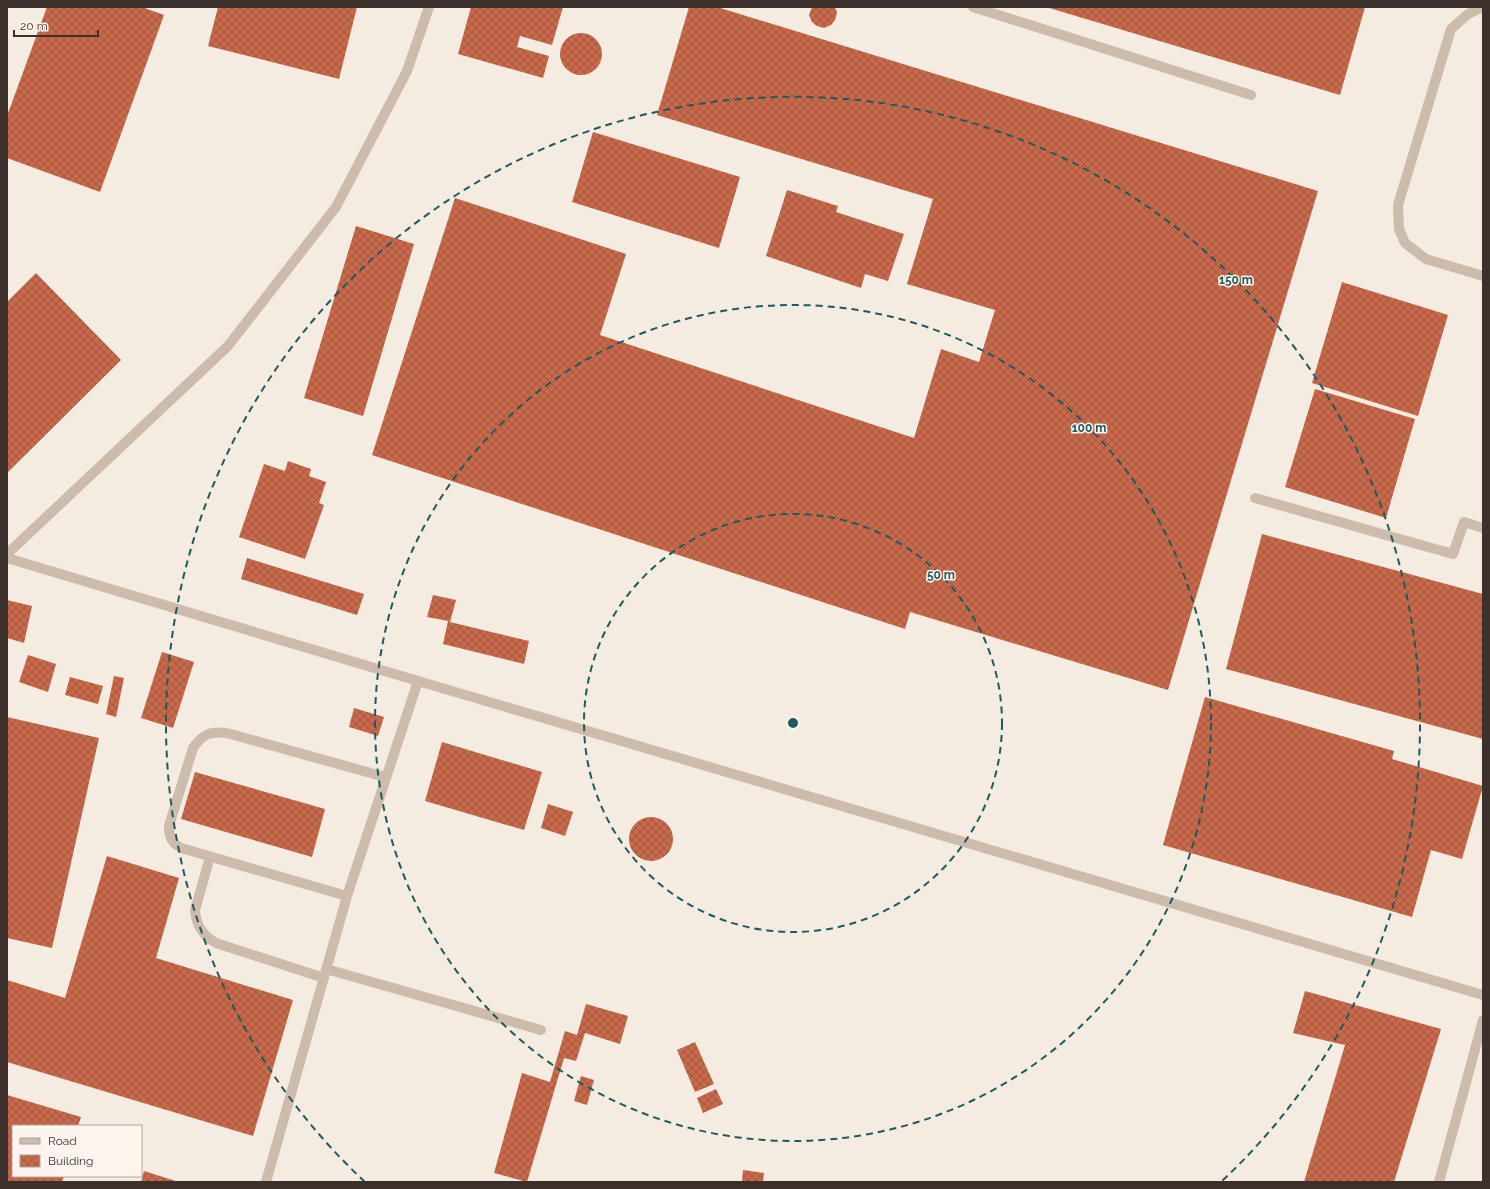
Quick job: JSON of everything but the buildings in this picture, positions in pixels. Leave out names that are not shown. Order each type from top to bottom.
[{"type":"street","points":[[7,554],[228,346],[336,207],[407,71],[429,7]]},
{"type":"street","points":[[973,7],[1251,95]]},
{"type":"street","points":[[1483,7],[1468,14],[1451,29],[1398,204],[1399,228],[1405,243],[1426,259],[1483,276]]},
{"type":"street","points":[[1255,498],[1453,554],[1464,522],[1483,528]]},
{"type":"street","points":[[7,558],[418,681],[1483,995]]},
{"type":"street","points":[[266,1182],[347,896],[385,777],[418,681]]},
{"type":"street","points":[[347,896],[210,857],[175,845],[171,839],[169,826],[193,748],[199,740],[207,734],[217,732],[385,777]]},
{"type":"street","points":[[210,857],[195,910],[196,918],[203,933],[216,943],[325,974],[541,1030]]},
{"type":"street","points":[[1439,1182],[1483,1020]]}]
